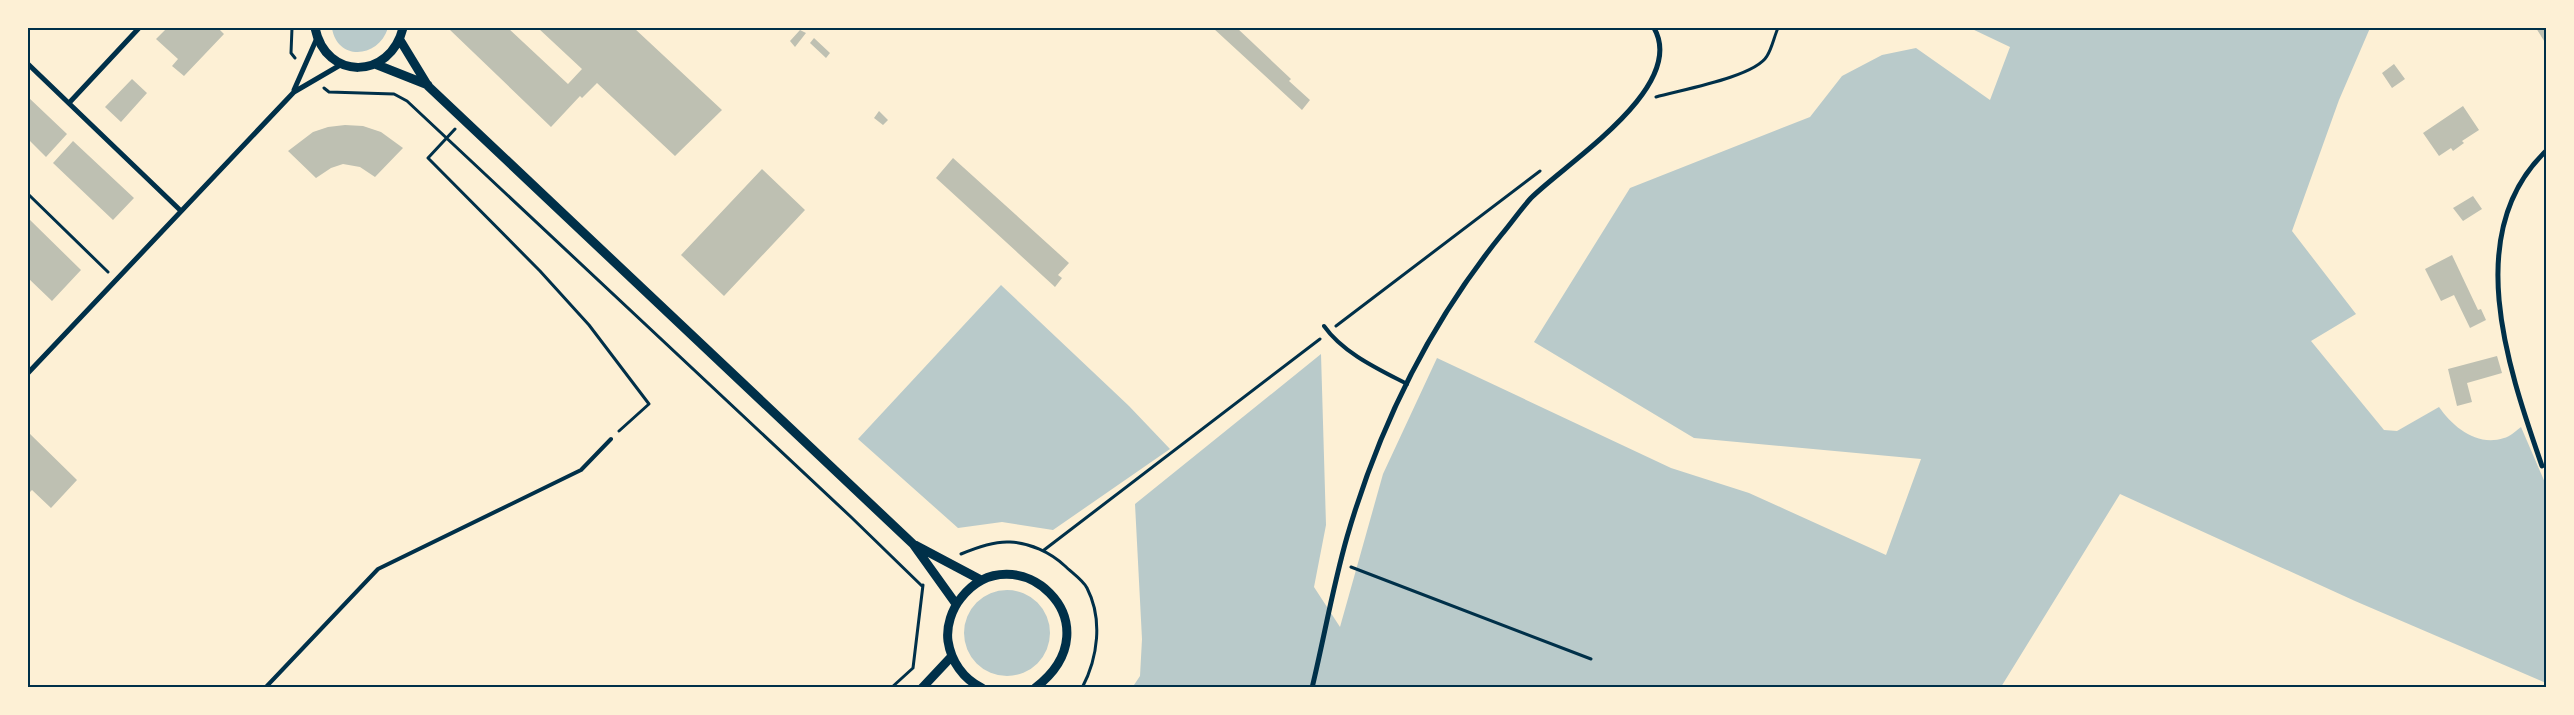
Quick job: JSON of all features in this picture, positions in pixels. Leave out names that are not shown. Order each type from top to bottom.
[{"type":"street","points":[[69,103],[139,28]]},
{"type":"street","points":[[315,28],[317,38],[323,49],[342,64],[353,67],[375,64],[386,58],[400,40],[403,28]]},
{"type":"street","points":[[1312,688],[1347,538],[1383,433],[1425,346],[1489,250],[1532,198],[1611,129],[1639,101],[1652,80],[1660,53],[1654,28]]},
{"type":"street","points":[[294,92],[317,38]]},
{"type":"street","points":[[400,40],[428,86],[912,544],[956,604]]},
{"type":"street","points":[[28,64],[180,210]]},
{"type":"street","points":[[28,373],[180,210],[294,92],[342,64]]},
{"type":"street","points":[[375,64],[428,86]]},
{"type":"street","points":[[2542,466],[2519,398],[2510,363],[2499,305],[2497,260],[2511,202],[2528,171],[2546,151]]},
{"type":"street","points":[[912,544],[981,580]]},
{"type":"street","points":[[976,686],[958,667],[952,656],[948,639],[949,621],[956,604],[967,590],[981,580],[1001,575],[1022,576],[1041,584],[1056,599],[1065,617],[1067,638],[1063,658],[1051,675],[1035,688]]},
{"type":"street","points":[[922,688],[952,656]]},
{"type":"lane","points":[[1324,326],[1328,332],[1373,367],[1407,384]]},
{"type":"lane","points":[[265,688],[378,570],[582,470],[611,439]]},
{"type":"path","points":[[292,28],[290,54],[304,68]]},
{"type":"path","points":[[1639,101],[1729,77],[1758,66],[1767,57],[1778,28]]},
{"type":"path","points":[[314,79],[329,92],[394,94],[407,101],[678,357],[851,516],[922,586]]},
{"type":"path","points":[[465,120],[428,158],[540,271],[582,318],[649,404],[611,439]]},
{"type":"path","points":[[1044,550],[1547,166]]},
{"type":"path","points":[[28,194],[116,279]]},
{"type":"path","points":[[943,561],[976,548],[1009,541],[1044,550],[1086,586],[1094,611],[1097,640],[1092,670],[1082,688]]},
{"type":"path","points":[[1341,563],[1591,659]]},
{"type":"path","points":[[891,688],[913,668],[922,586],[932,571]]},
{"type":"shaded area","points":[[332,28],[388,28],[376,46],[358,52],[349,51],[341,46],[335,39]]},
{"type":"shaded area","points":[[1970,28],[2370,28],[2339,100],[2292,231],[2356,314],[2311,341],[2384,430],[2397,431],[2439,407],[2451,422],[2459,428],[2484,440],[2506,437],[2521,427],[2546,485],[2546,683],[2355,601],[2120,494],[2001,687],[1132,688],[1140,676],[1142,639],[1135,504],[1321,354],[1326,525],[1314,587],[1340,627],[1383,474],[1437,358],[1671,468],[1749,493],[1886,555],[1921,459],[1694,438],[1534,342],[1630,188],[1810,117],[1842,76],[1882,55],[1916,48],[1990,100],[2010,47]]},
{"type":"shaded area","points":[[1001,285],[1129,406],[1170,449],[1053,530],[1002,522],[958,528],[858,439]]},
{"type":"shaded area","points":[[1007,590],[1024,593],[1038,602],[1047,616],[1050,633],[1047,650],[1038,664],[1024,673],[1007,676],[990,673],[976,664],[967,650],[964,633],[967,616],[976,602],[990,593]]},
{"type":"building","points":[[167,28],[218,28],[224,34],[184,76],[172,66],[178,59],[156,39]]},
{"type":"building","points":[[508,28],[568,84],[582,69],[538,28],[634,28],[722,110],[675,156],[597,83],[582,98],[580,96],[551,127],[449,29]]},
{"type":"building","points":[[1213,28],[1237,28],[1291,79],[1289,81],[1310,100],[1302,110]]},
{"type":"building","points":[[2536,28],[2546,28],[2546,44]]},
{"type":"building","points":[[800,30],[806,33],[795,47],[790,41]]},
{"type":"building","points":[[814,38],[830,53],[826,58],[810,43]]},
{"type":"building","points":[[2394,64],[2405,79],[2392,88],[2382,73]]},
{"type":"building","points":[[132,79],[147,93],[121,122],[105,107]]},
{"type":"building","points":[[28,97],[67,134],[46,157],[28,139]]},
{"type":"building","points":[[2463,106],[2479,130],[2462,141],[2464,143],[2453,151],[2451,148],[2439,156],[2423,133]]},
{"type":"building","points":[[879,111],[888,120],[883,125],[874,118]]},
{"type":"building","points":[[345,125],[363,126],[381,132],[403,148],[375,177],[360,167],[343,164],[331,168],[316,178],[288,151],[313,132],[328,127]]},
{"type":"building","points":[[73,141],[134,198],[113,220],[53,163]]},
{"type":"building","points":[[953,158],[1069,263],[1058,275],[1062,278],[1055,287],[936,178]]},
{"type":"building","points":[[762,169],[805,210],[724,296],[681,255]]},
{"type":"building","points":[[2473,196],[2482,209],[2463,221],[2453,208]]},
{"type":"building","points":[[28,218],[81,270],[52,301],[28,278]]},
{"type":"building","points":[[2452,255],[2478,310],[2481,309],[2486,320],[2470,328],[2454,295],[2441,301],[2425,269]]},
{"type":"building","points":[[2497,356],[2502,373],[2467,383],[2472,402],[2457,406],[2448,369]]},
{"type":"building","points":[[28,432],[77,480],[51,508],[32,490],[28,494]]}]
